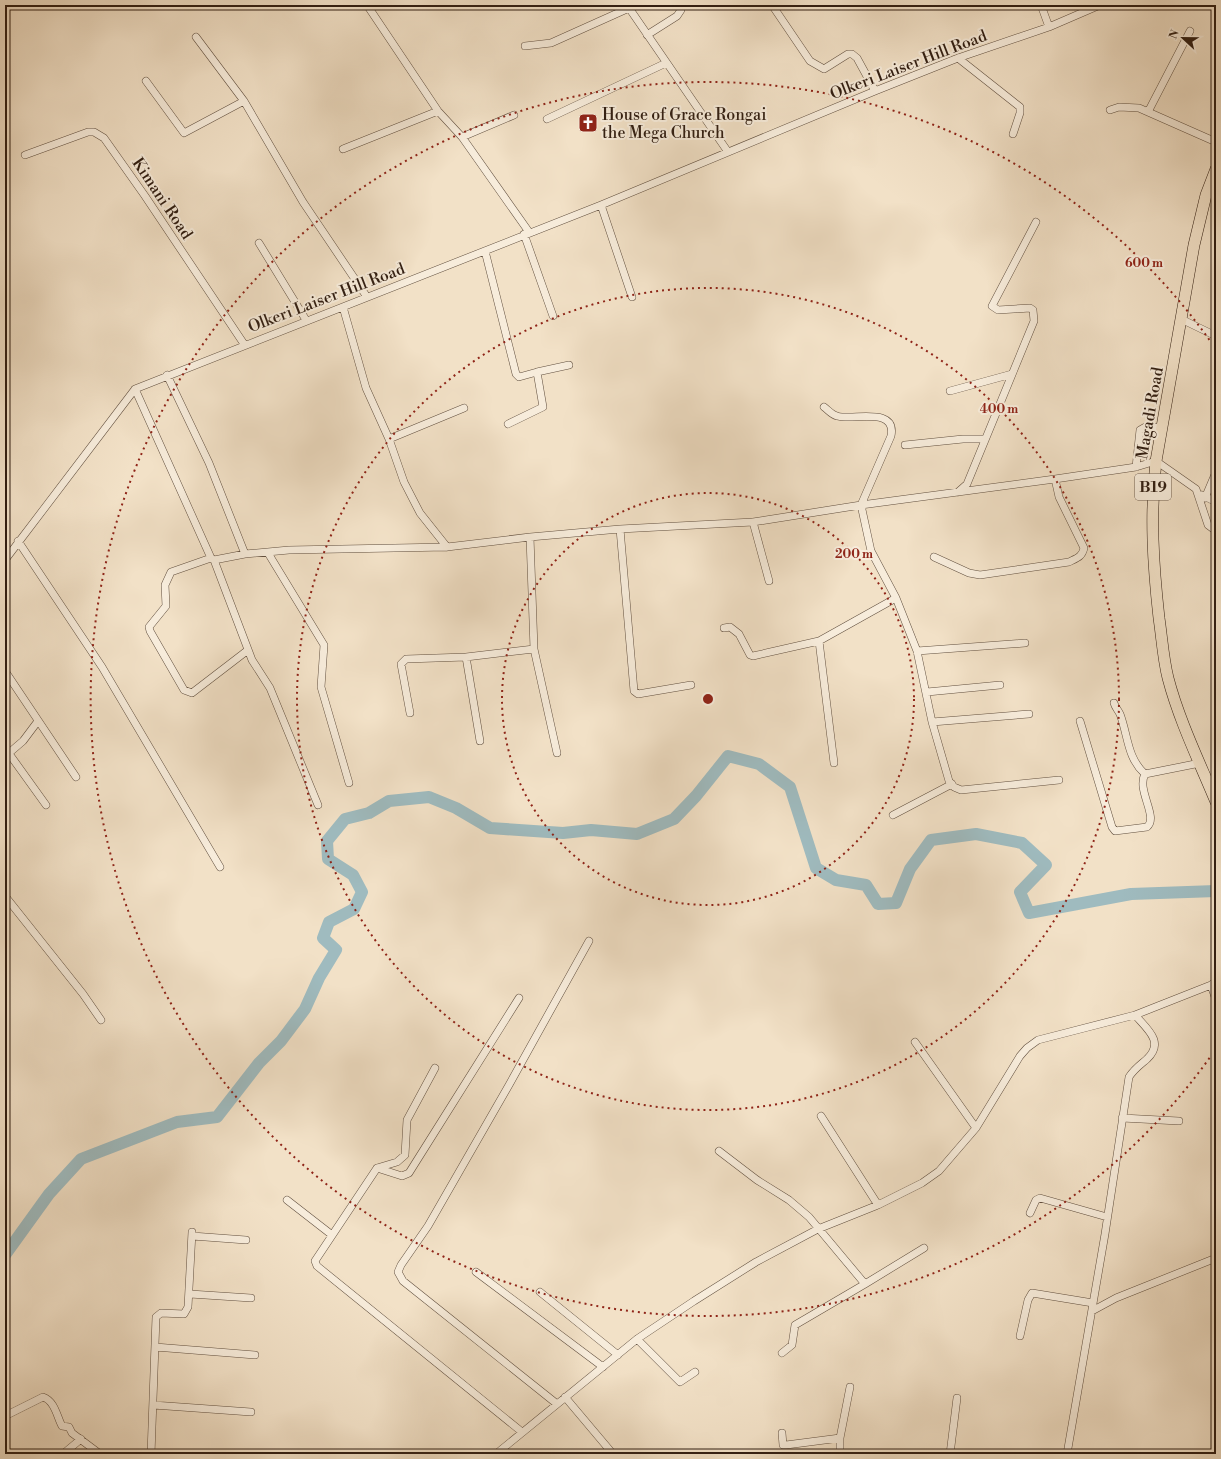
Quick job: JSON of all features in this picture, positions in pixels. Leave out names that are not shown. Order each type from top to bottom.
[{"type":"highway","name":"Magadi Road","points":[[1215,171],[1206,195],[1194,244],[1156,460],[1153,488],[1152,546],[1163,650],[1171,685],[1183,722],[1216,802]]},
{"type":"street","points":[[367,5],[438,111],[462,137],[527,233],[552,316]]},
{"type":"street","points":[[647,35],[677,16],[681,10],[678,5]]},
{"type":"street","points":[[772,5],[810,61],[824,69],[848,54],[852,54],[857,58],[875,91]]},
{"type":"street","points":[[1042,5],[1049,27]]},
{"type":"street","name":"Olkeri Laiser Hill Road","points":[[135,388],[601,205],[958,58],[1049,27],[1100,5]]},
{"type":"street","points":[[524,46],[551,43],[628,7],[728,152]]},
{"type":"street","points":[[1148,112],[1190,31]]},
{"type":"street","points":[[196,37],[244,101],[302,202],[367,297]]},
{"type":"street","points":[[958,58],[1016,102],[1020,107],[1020,113],[1013,134]]},
{"type":"street","points":[[547,119],[666,63]]},
{"type":"street","points":[[146,81],[184,133],[244,101]]},
{"type":"street","points":[[1110,110],[1119,106],[1139,108],[1216,142]]},
{"type":"street","points":[[342,149],[438,111]]},
{"type":"street","points":[[462,137],[514,115]]},
{"type":"street","name":"Kimani Road","points":[[25,155],[88,132],[94,132],[104,138],[145,196],[244,344]]},
{"type":"street","points":[[601,205],[632,297]]},
{"type":"street","points":[[958,492],[967,484],[984,439],[1034,321],[1033,310],[1030,308],[998,310],[992,306],[1036,222]]},
{"type":"street","points":[[259,243],[306,320]]},
{"type":"street","points":[[484,251],[516,374],[519,377],[569,365]]},
{"type":"street","points":[[343,306],[366,388],[389,439],[404,482],[420,513],[447,548]]},
{"type":"street","points":[[1181,319],[1216,336]]},
{"type":"street","points":[[508,424],[542,408],[537,372]]},
{"type":"street","points":[[950,391],[1012,374]]},
{"type":"street","points":[[167,375],[209,463],[245,554]]},
{"type":"street","points":[[5,560],[135,388],[212,559],[252,660],[270,688],[318,805]]},
{"type":"street","points":[[824,407],[837,416],[850,418],[874,416],[885,419],[889,422],[891,436],[861,505],[871,551],[896,598],[917,651],[927,692],[932,722],[949,781],[960,790],[1059,780]]},
{"type":"street","points":[[389,439],[464,408]]},
{"type":"street","points":[[1136,467],[1140,430],[1147,426],[1162,428]]},
{"type":"street","points":[[905,445],[962,439],[984,439]]},
{"type":"street","points":[[248,650],[192,693],[188,693],[184,690],[148,627],[166,606],[165,585],[171,572],[212,559],[289,550],[447,548],[530,537],[620,529],[753,522],[861,505],[1136,467],[1156,460],[1196,489],[1205,498],[1216,502]]},
{"type":"street","points":[[1205,498],[1216,472]]},
{"type":"street","points":[[934,557],[969,573],[980,575],[1069,562],[1079,558],[1083,554],[1084,548],[1059,497],[1055,479]]},
{"type":"street","points":[[1196,489],[1208,525],[1216,531]]},
{"type":"street","points":[[753,522],[769,581]]},
{"type":"street","points":[[620,529],[634,691],[638,694],[691,684]]},
{"type":"street","points":[[530,537],[534,649],[557,753]]},
{"type":"street","points":[[18,542],[102,667],[220,867]]},
{"type":"street","points":[[268,553],[324,646],[321,687],[350,783]]},
{"type":"street","points":[[724,628],[730,627],[737,632],[751,656],[819,642],[896,598]]},
{"type":"street","points":[[819,642],[834,763]]},
{"type":"street","points":[[917,651],[1025,643]]},
{"type":"street","points":[[410,713],[401,664],[406,659],[466,657],[534,649]]},
{"type":"street","points":[[466,657],[480,741]]},
{"type":"street","points":[[5,672],[76,777]]},
{"type":"street","points":[[927,692],[1000,685]]},
{"type":"street","points":[[1114,703],[1120,714],[1130,752],[1138,768],[1145,774]]},
{"type":"street","points":[[932,722],[1029,714]]},
{"type":"street","points":[[38,721],[23,741],[7,750],[46,805]]},
{"type":"street","points":[[1080,721],[1114,831],[1147,827],[1150,825],[1152,819],[1142,788],[1142,780],[1145,774]]},
{"type":"street","points":[[1145,774],[1200,763]]},
{"type":"street","points":[[893,814],[952,784]]},
{"type":"street","points":[[5,896],[83,994],[101,1020]]},
{"type":"street","points":[[556,1404],[402,1281],[398,1272],[401,1265],[428,1226],[589,941]]},
{"type":"street","points":[[496,1454],[637,1339],[756,1262],[818,1230],[878,1205],[922,1183],[938,1171],[976,1128],[1027,1048],[1038,1040],[1135,1015],[1213,983],[1216,1000]]},
{"type":"street","points":[[377,1168],[402,1176],[409,1173],[519,998]]},
{"type":"street","points":[[1067,1454],[1092,1311],[1129,1077],[1133,1071],[1148,1058],[1155,1048],[1155,1040],[1135,1015]]},
{"type":"street","points":[[915,1042],[976,1128]]},
{"type":"street","points":[[435,1068],[407,1120],[405,1155],[397,1162],[377,1168],[315,1261],[317,1266],[522,1432]]},
{"type":"street","points":[[820,1116],[878,1205]]},
{"type":"street","points":[[1122,1118],[1179,1121]]},
{"type":"street","points":[[719,1151],[757,1180],[789,1200],[809,1217],[818,1230],[865,1284]]},
{"type":"street","points":[[1030,1214],[1036,1200],[1040,1198],[1107,1217]]},
{"type":"street","points":[[287,1200],[332,1235]]},
{"type":"street","points":[[151,1454],[156,1317],[161,1313],[184,1314],[188,1307],[190,1294],[192,1234],[246,1240]]},
{"type":"street","points":[[782,1352],[792,1345],[795,1325],[924,1248]]},
{"type":"street","points":[[1092,1311],[1116,1298],[1216,1258]]},
{"type":"street","points":[[476,1272],[603,1367]]},
{"type":"street","points":[[540,1292],[618,1355]]},
{"type":"street","points":[[1020,1336],[1028,1300],[1032,1293],[1093,1303]]},
{"type":"street","points":[[190,1294],[251,1298]]},
{"type":"street","points":[[637,1339],[680,1382],[695,1372]]},
{"type":"street","points":[[154,1347],[255,1355]]},
{"type":"street","points":[[840,1454],[840,1438],[850,1387]]},
{"type":"street","points":[[5,1416],[43,1397],[48,1398],[62,1426],[69,1427],[100,1454]]},
{"type":"street","points":[[565,1397],[613,1454]]},
{"type":"street","points":[[950,1454],[957,1398]]},
{"type":"street","points":[[153,1405],[251,1412]]},
{"type":"street","points":[[782,1433],[783,1445],[840,1438]]},
{"type":"street","points":[[63,1454],[81,1439]]},
{"type":"waterway","points":[[5,1255],[49,1194],[81,1159],[177,1122],[217,1117],[259,1063],[281,1041],[305,1009],[319,978],[336,950],[323,938],[329,922],[354,909],[362,892],[353,875],[328,859],[327,841],[345,819],[369,813],[389,801],[429,797],[456,808],[490,828],[563,833],[591,830],[637,834],[674,819],[696,796],[728,756],[759,764],[790,787],[816,868],[836,880],[866,885],[878,904],[896,903],[910,869],[931,840],[976,834],[1022,843],[1046,865],[1020,892],[1029,913],[1131,894],[1216,891]]},
{"type":"place","name":"House of Grace Rongai the Mega Church","points":[[588,123]]}]
